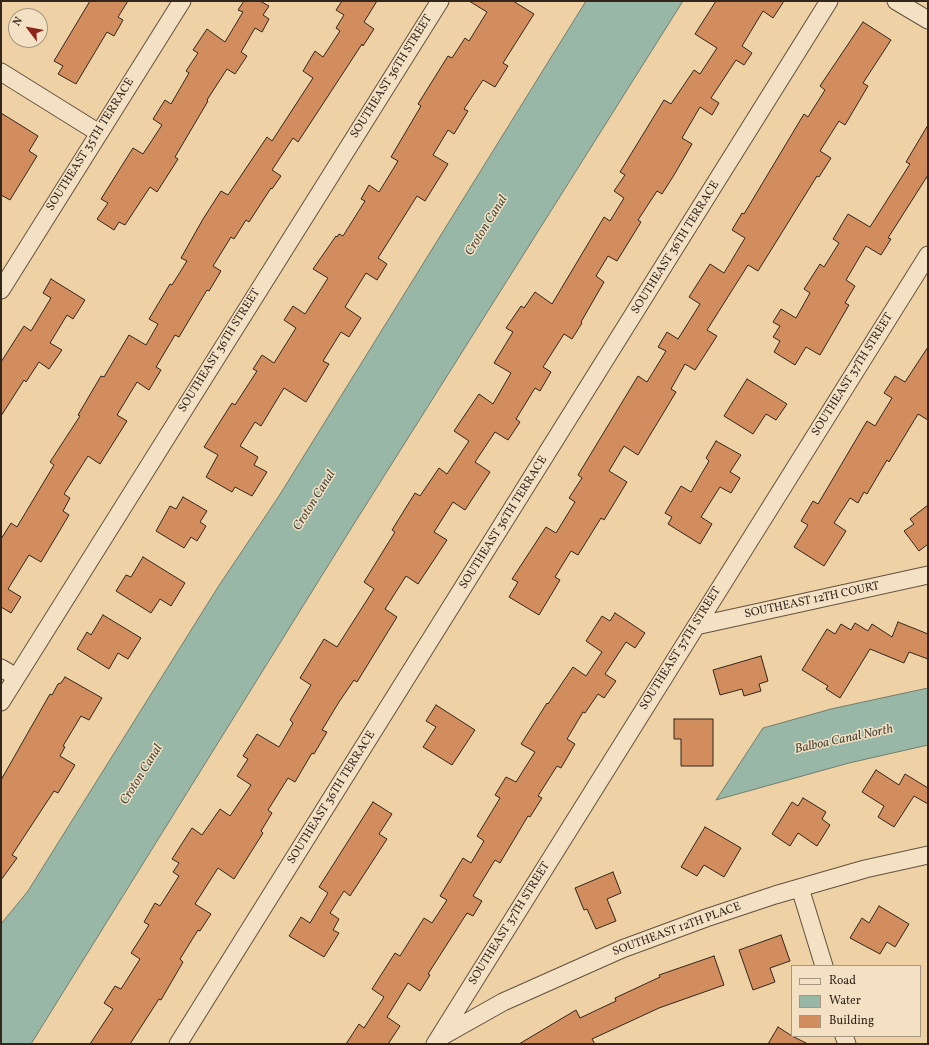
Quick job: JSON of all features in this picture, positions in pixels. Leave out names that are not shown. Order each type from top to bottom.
[{"type":"street","name":"SOUTHEAST 35TH TERRACE","points":[[1,290],[182,1]]},
{"type":"street","name":"SOUTHEAST 36TH STREET","points":[[1,702],[440,1]]},
{"type":"street","name":"SOUTHEAST 36TH TERRACE","points":[[178,1044],[829,1]]},
{"type":"street","points":[[896,1],[928,20]]},
{"type":"street","points":[[1,72],[98,134]]},
{"type":"street","name":"SOUTHEAST 37TH STREET","points":[[438,1042],[928,255]]},
{"type":"street","name":"SOUTHEAST 12TH COURT","points":[[696,626],[928,576]]},
{"type":"street","points":[[1,668],[16,677]]},
{"type":"street","name":"SOUTHEAST 12TH PLACE","points":[[438,1042],[503,1002],[622,949],[706,918],[800,888],[865,869],[928,855]]},
{"type":"street","points":[[800,888],[824,965]]},
{"type":"water","name":"Croton Canal","points":[[586,1],[683,1],[352,527],[31,1044],[1,1044],[1,924],[28,891],[218,587],[279,496]]},
{"type":"water","name":"Balboa Canal North","points":[[928,688],[928,745],[849,763],[716,800],[763,728],[831,709]]},
{"type":"building","points":[[90,1],[128,1],[118,17],[123,20],[114,36],[107,32],[76,84],[58,74],[63,66],[54,61]]},
{"type":"building","points":[[244,1],[260,1],[269,6],[263,15],[269,19],[262,32],[255,28],[241,52],[247,56],[235,74],[227,69],[207,100],[208,101],[175,157],[178,159],[157,192],[150,187],[125,225],[119,222],[114,230],[97,219],[108,203],[101,199],[133,148],[143,154],[162,125],[153,119],[165,100],[171,104],[189,73],[186,71],[198,53],[193,50],[207,29],[225,42],[243,12],[238,10]]},
{"type":"building","points":[[342,1],[377,1],[364,22],[374,29],[363,46],[362,44],[298,142],[293,138],[272,170],[281,176],[272,189],[271,188],[249,222],[246,220],[234,239],[231,237],[213,266],[221,271],[209,291],[207,290],[179,337],[175,335],[156,367],[161,370],[149,390],[137,382],[117,415],[127,421],[100,464],[88,456],[64,494],[70,498],[63,511],[69,515],[41,562],[29,555],[8,589],[21,597],[11,613],[1,607],[1,539],[11,523],[17,527],[54,465],[50,462],[80,416],[78,415],[101,376],[104,377],[129,335],[146,345],[158,324],[149,319],[170,284],[172,285],[187,261],[181,258],[203,219],[221,191],[228,195],[267,137],[272,141],[313,78],[303,71],[315,51],[323,57],[340,31],[336,28],[344,15],[336,10]]},
{"type":"building","points":[[469,1],[513,1],[534,14],[503,63],[508,66],[495,87],[483,80],[464,109],[468,111],[454,134],[448,130],[433,155],[448,164],[425,201],[417,196],[378,258],[387,264],[377,280],[366,273],[345,307],[361,318],[349,337],[341,332],[323,361],[329,364],[306,402],[284,388],[261,426],[255,422],[240,446],[258,457],[254,465],[267,472],[252,496],[235,487],[232,492],[206,477],[218,455],[204,447],[232,403],[235,405],[257,371],[253,369],[262,355],[274,363],[296,328],[284,320],[293,306],[305,314],[328,278],[313,269],[336,236],[337,237],[339,234],[343,236],[365,201],[361,199],[369,185],[379,192],[398,161],[391,157],[421,106],[418,104],[448,56],[452,58],[465,38],[469,41],[487,12]]},
{"type":"building","points":[[716,1],[784,1],[773,18],[763,11],[742,46],[752,53],[744,65],[736,60],[711,98],[719,103],[712,115],[700,107],[682,138],[692,144],[662,194],[657,191],[638,220],[641,222],[617,261],[608,256],[596,276],[604,282],[581,322],[582,323],[572,339],[564,334],[543,367],[551,372],[540,391],[535,388],[516,419],[520,422],[508,440],[495,432],[475,462],[490,472],[465,510],[453,502],[434,532],[447,540],[418,584],[406,576],[385,609],[397,617],[357,682],[354,680],[322,730],[327,732],[314,754],[312,753],[295,782],[288,778],[268,810],[272,813],[261,831],[263,833],[234,879],[218,868],[195,904],[211,914],[200,931],[198,930],[180,959],[183,962],[161,1000],[159,999],[130,1044],[90,1044],[113,1009],[104,1003],[115,986],[121,989],[140,959],[131,953],[149,925],[144,922],[155,903],[160,906],[179,876],[173,872],[179,863],[172,859],[192,828],[202,835],[220,809],[230,816],[251,785],[237,776],[248,759],[243,756],[257,734],[279,747],[293,723],[290,720],[311,685],[300,678],[324,639],[337,647],[374,589],[364,582],[395,532],[392,530],[415,493],[420,496],[439,468],[447,474],[469,441],[454,431],[479,394],[493,404],[511,373],[494,363],[513,332],[506,328],[521,306],[524,308],[535,292],[552,304],[604,217],[610,221],[624,198],[614,191],[625,175],[620,172],[664,100],[671,104],[694,70],[700,74],[717,48],[695,34]]},
{"type":"building","points":[[863,22],[891,40],[863,83],[868,86],[845,125],[839,121],[820,151],[831,158],[819,177],[817,176],[758,271],[748,265],[707,330],[717,336],[695,370],[685,364],[671,389],[676,392],[638,455],[624,446],[609,471],[627,482],[604,520],[601,518],[578,555],[571,551],[555,577],[560,580],[539,615],[509,597],[518,582],[512,579],[546,527],[556,533],[575,502],[569,498],[582,478],[578,475],[638,376],[647,382],[666,351],[658,347],[667,332],[678,339],[700,304],[689,297],[710,264],[724,273],[745,238],[732,230],[742,213],[744,214],[804,114],[808,117],[825,90],[820,86]]},
{"type":"building","points":[[1,113],[38,136],[29,151],[37,156],[10,200],[1,195]]},
{"type":"building","points":[[928,125],[928,175],[888,238],[891,239],[881,255],[866,246],[846,280],[855,286],[845,303],[849,305],[820,355],[806,347],[795,365],[774,352],[780,341],[773,337],[780,326],[773,322],[781,309],[796,318],[810,293],[804,289],[820,264],[824,267],[839,243],[833,239],[848,214],[870,227],[910,164],[906,162]]},
{"type":"building","points":[[51,279],[85,300],[73,319],[67,315],[50,343],[62,350],[49,369],[39,362],[26,382],[24,380],[1,416],[1,362],[24,326],[31,331],[51,298],[43,293]]},
{"type":"building","points":[[928,347],[928,420],[918,414],[889,462],[887,460],[867,494],[864,492],[858,503],[850,498],[834,523],[846,531],[824,566],[794,547],[808,525],[801,521],[813,501],[818,504],[867,421],[875,426],[892,398],[884,393],[895,376],[905,382]]},
{"type":"building","points":[[747,379],[787,404],[776,420],[766,414],[753,434],[724,416]]},
{"type":"building","points":[[716,441],[741,455],[730,472],[740,478],[731,493],[720,487],[701,517],[712,524],[700,544],[668,524],[672,517],[665,513],[681,486],[691,492],[709,461],[706,458]]},
{"type":"building","points":[[183,497],[207,511],[200,522],[206,526],[197,541],[191,537],[184,548],[156,531],[170,506],[176,509]]},
{"type":"building","points":[[928,505],[928,544],[919,551],[904,531],[914,524],[910,519]]},
{"type":"building","points":[[143,557],[185,583],[171,606],[160,599],[151,613],[116,591],[126,575],[131,577]]},
{"type":"building","points":[[615,613],[645,633],[635,648],[626,642],[605,674],[616,681],[604,698],[598,694],[585,713],[583,712],[567,739],[575,744],[561,768],[557,766],[538,796],[542,798],[530,817],[528,816],[500,863],[495,860],[473,896],[482,901],[473,916],[467,913],[428,974],[430,975],[420,991],[408,983],[387,1017],[400,1026],[388,1044],[346,1044],[359,1024],[364,1028],[384,997],[372,989],[395,953],[400,956],[424,918],[432,923],[447,900],[440,896],[463,858],[471,863],[484,841],[477,836],[500,798],[495,795],[506,777],[516,782],[535,752],[521,744],[547,703],[548,704],[573,667],[586,676],[602,652],[586,641],[602,616],[610,621]]},
{"type":"building","points":[[103,615],[141,638],[128,659],[118,653],[109,669],[77,649],[87,632],[91,635]]},
{"type":"building","points":[[898,622],[928,634],[928,659],[909,652],[904,663],[870,649],[840,698],[826,689],[828,686],[802,670],[827,629],[835,634],[841,624],[851,630],[855,623],[868,631],[872,624],[892,637]]},
{"type":"building","points":[[761,656],[768,681],[759,684],[761,691],[744,696],[742,689],[720,695],[713,670]]},
{"type":"building","points":[[65,677],[102,698],[89,720],[81,716],[63,746],[65,747],[60,756],[75,765],[58,793],[54,791],[12,855],[17,858],[1,880],[1,780],[50,694],[52,695],[58,684],[61,683]]},
{"type":"building","points":[[436,705],[475,730],[452,765],[423,747],[436,727],[426,721]]},
{"type":"building","points":[[674,719],[713,719],[713,766],[681,766],[681,739],[674,739]]},
{"type":"building","points":[[876,770],[899,785],[905,774],[928,788],[928,804],[914,796],[894,827],[878,817],[884,806],[862,792]]},
{"type":"building","points":[[803,798],[826,812],[822,819],[830,825],[817,846],[798,833],[790,846],[772,834],[792,802],[798,806]]},
{"type":"building","points":[[373,802],[392,814],[379,834],[387,839],[350,896],[344,891],[330,913],[339,919],[333,930],[339,933],[324,957],[289,936],[301,917],[310,923],[328,893],[319,887]]},
{"type":"building","points":[[705,827],[741,848],[724,877],[704,865],[697,876],[681,867]]},
{"type":"building","points":[[613,872],[621,893],[607,899],[616,921],[596,929],[587,909],[584,910],[575,888]]},
{"type":"building","points":[[879,906],[909,924],[895,947],[887,942],[880,954],[850,938],[862,918],[869,923]]},
{"type":"building","points":[[781,935],[790,961],[770,968],[775,982],[753,990],[739,950]]},
{"type":"building","points":[[714,956],[724,985],[659,1008],[592,1039],[595,1044],[519,1044],[576,1010],[580,1018],[616,1001],[615,998],[660,977],[659,975]]},
{"type":"building","points":[[778,1027],[791,1035],[791,1037],[808,1044],[768,1044]]}]
